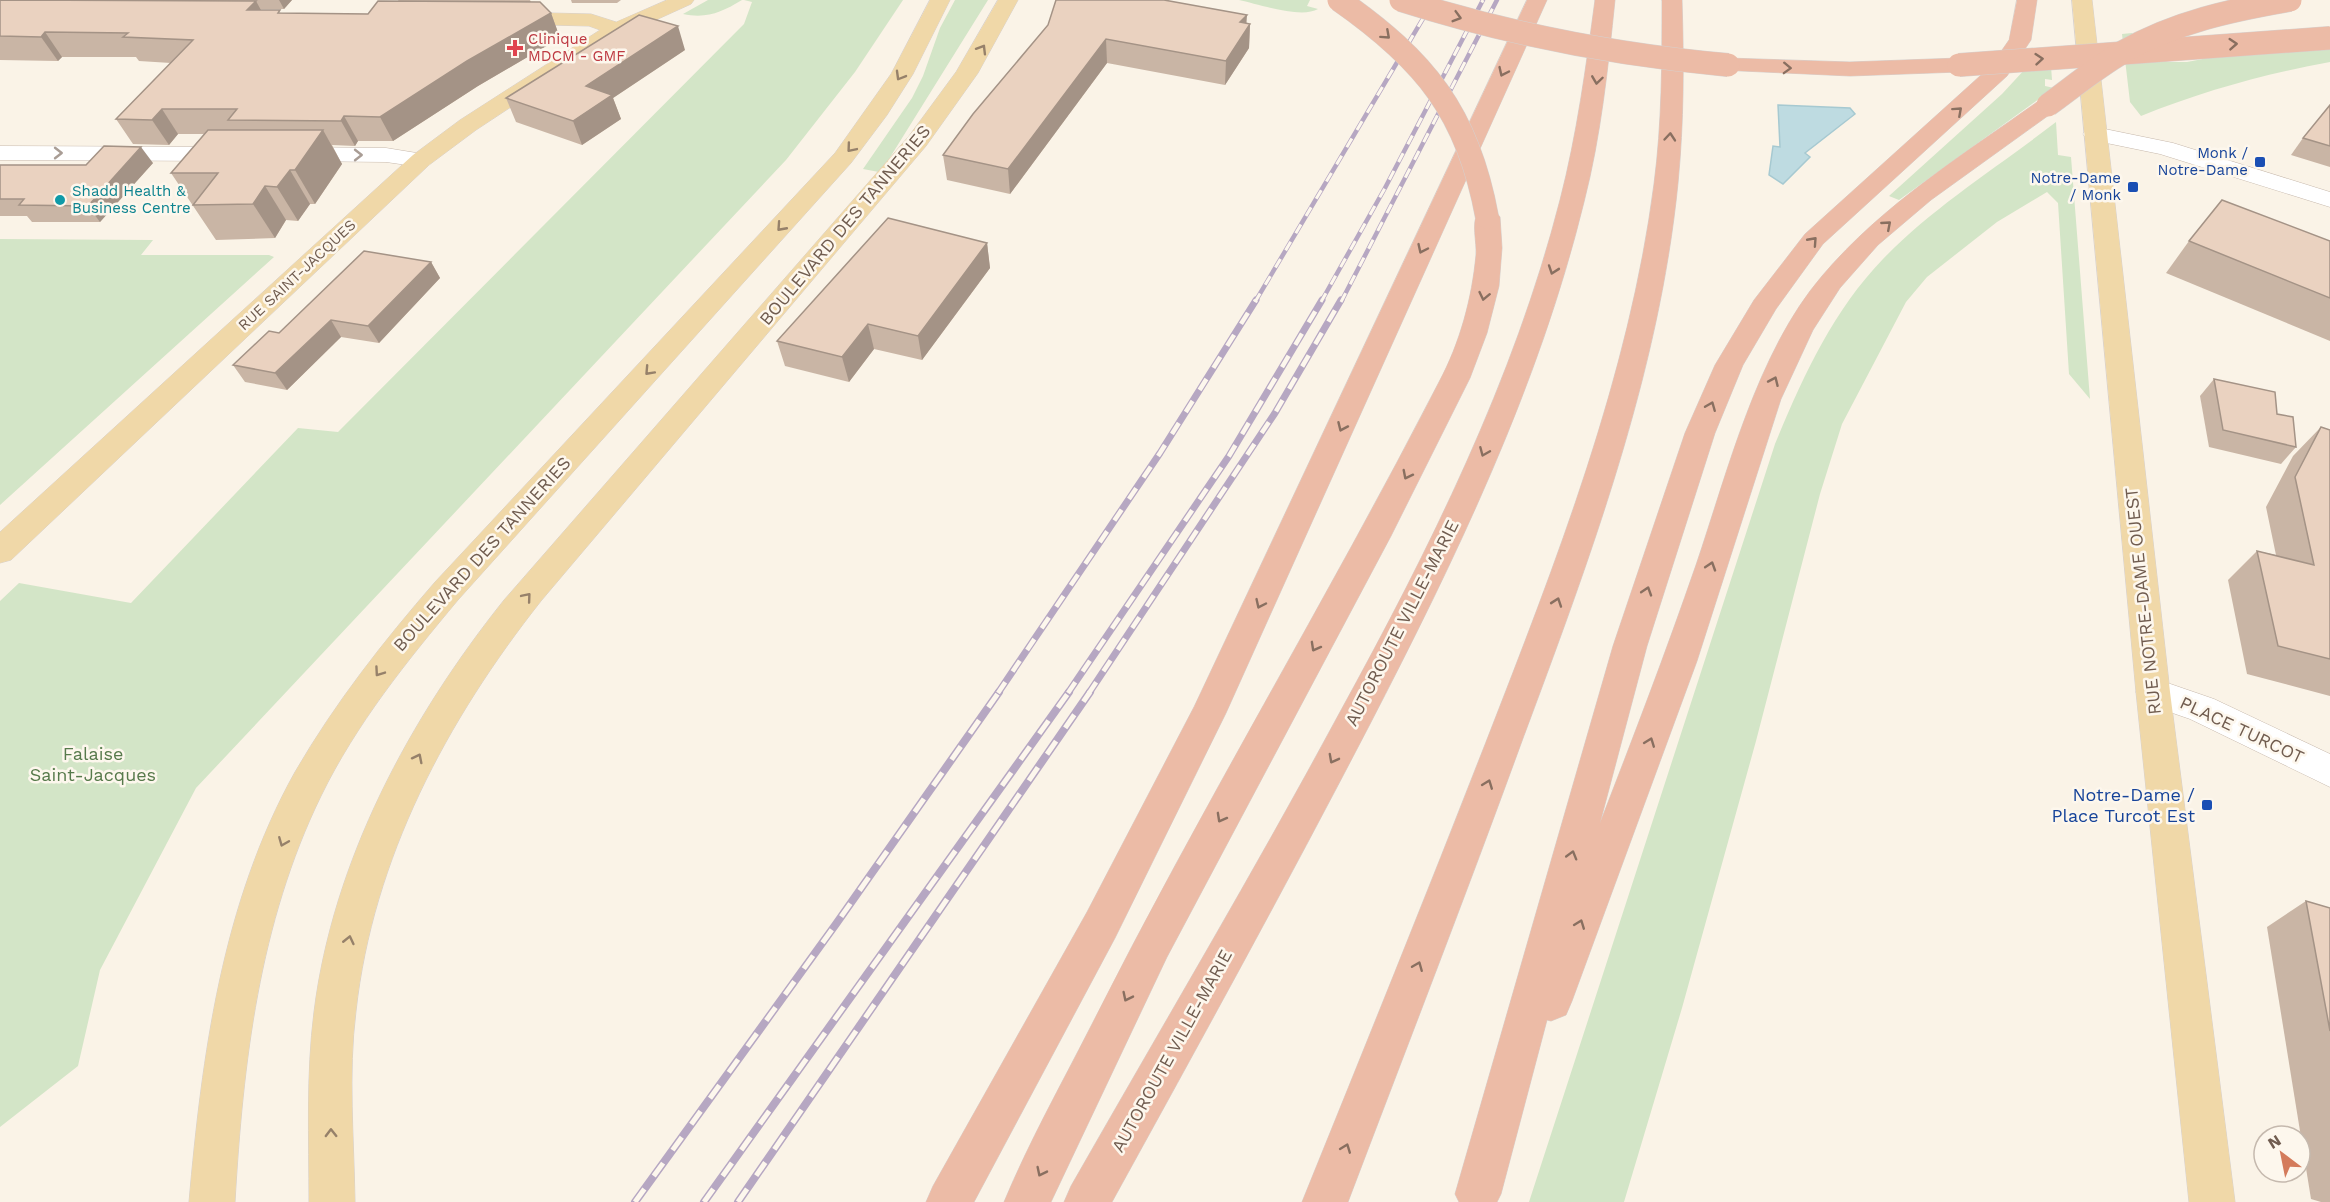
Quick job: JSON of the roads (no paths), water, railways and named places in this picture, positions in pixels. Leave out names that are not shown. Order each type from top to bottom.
[{"type":"highway","points":[[1026,1202],[1153,944],[1380,527],[1455,378],[1473,333],[1486,286],[1489,248],[1487,217],[1478,176],[1466,138],[1432,85],[1382,32],[1339,0]]},
{"type":"highway","points":[[1401,0],[1506,30],[1556,41],[1645,56],[1728,65],[1850,69],[1959,65],[2330,38]]},
{"type":"highway","points":[[949,1202],[1106,915],[1237,654],[1537,0]]},
{"type":"highway","name":"AUTOROUTE VILLE-MARIE","points":[[1087,1202],[1228,952],[1359,710],[1437,559],[1477,470],[1524,353],[1563,237],[1589,131],[1603,37],[1605,0]]},
{"type":"highway","points":[[1325,1202],[1546,632],[1604,460],[1656,251],[1664,195],[1672,100],[1672,0]]},
{"type":"highway","points":[[1476,1198],[1630,646],[1692,455],[1729,365],[1764,306],[1814,239],[1999,71],[2020,40],[2027,0]]},
{"type":"highway","points":[[1476,1198],[1680,661],[1767,399],[1799,330],[1830,283],[1869,240],[1922,195],[2125,51],[2164,33],[2226,13],[2290,0]]},
{"type":"main road","name":"RUE SAINT-JACQUES","points":[[617,29],[649,0]]},
{"type":"main road","name":"RUE SAINT-JACQUES","points":[[0,551],[421,160],[504,101],[617,29],[684,0]]},
{"type":"main road","name":"BOULEVARD DES TANNERIES","points":[[212,1202],[227,1037],[234,1001],[263,893],[307,787],[359,699],[387,660],[453,584],[843,158],[879,110],[902,74],[940,0]]},
{"type":"main road","name":"BOULEVARD DES TANNERIES","points":[[332,1197],[332,1051],[335,1008],[346,953],[358,902],[393,807],[436,723],[473,666],[510,617],[918,141],[982,48],[1008,0]]},
{"type":"main road","name":"RUE NOTRE-DAME OUEST","points":[[2082,0],[2153,692],[2212,1202]]},
{"type":"main road","points":[[489,18],[591,20],[617,29]]},
{"type":"street","points":[[2095,134],[2165,148],[2330,200]]},
{"type":"street","points":[[0,153],[386,155],[421,160]]},
{"type":"street","name":"PLACE TURCOT","points":[[2153,692],[2193,705],[2330,771]]},
{"type":"water","points":[[1778,105],[1850,108],[1855,114],[1805,153],[1810,157],[1783,184],[1769,175],[1773,146],[1780,147]]},
{"type":"railway","points":[[1255,302],[1434,0]]},
{"type":"railway","points":[[1321,302],[1385,188],[1483,0]]},
{"type":"railway","points":[[1341,302],[1497,0]]},
{"type":"railway","points":[[998,693],[1160,453],[1256,300]]},
{"type":"railway","points":[[1068,693],[1229,456],[1322,300]]},
{"type":"railway","points":[[1089,693],[1275,413],[1341,300]]},
{"type":"railway","points":[[635,1202],[836,924],[999,692]]},
{"type":"railway","points":[[704,1202],[1069,692]]},
{"type":"railway","points":[[738,1202],[1090,692]]},
{"type":"place","name":"Clinique MDCM - GMF","points":[[515,48]]},
{"type":"place","name":"Monk / Notre-Dame","points":[[2260,162]]},
{"type":"place","name":"Notre-Dame / Monk","points":[[2133,187]]},
{"type":"place","name":"Shadd Health & Business Centre","points":[[60,200]]},
{"type":"place","name":"Notre-Dame / Place Turcot Est","points":[[2207,805]]},
{"type":"park label","name":"Falaise Saint-Jacques","points":[[93,764]]}]
